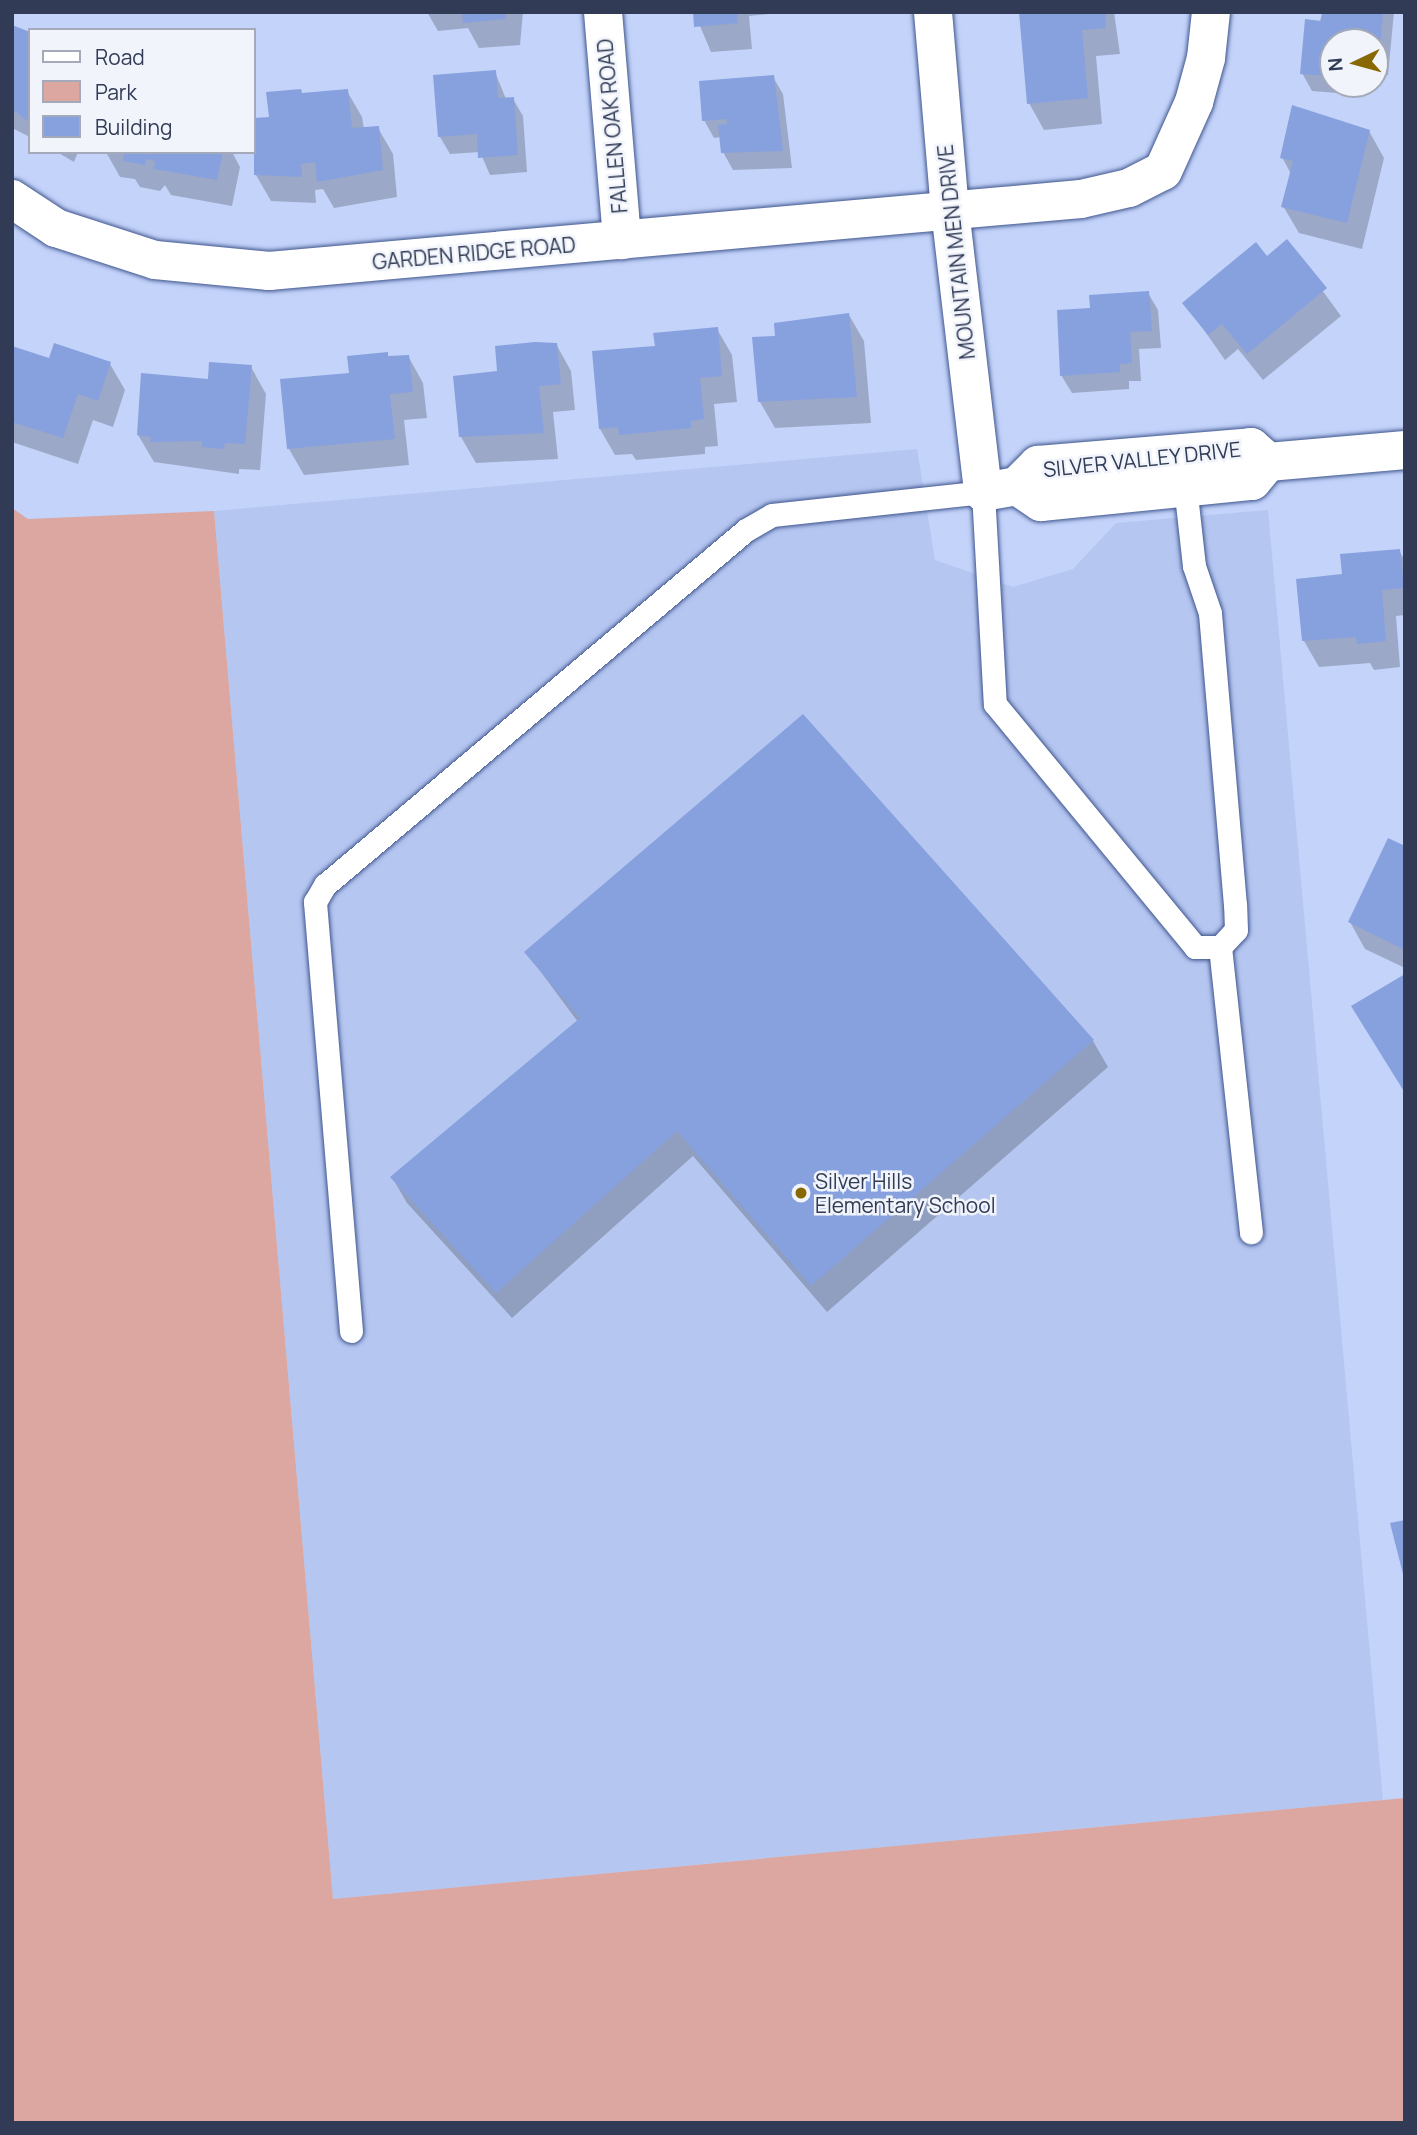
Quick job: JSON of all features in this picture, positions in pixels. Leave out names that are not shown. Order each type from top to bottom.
[{"type":"street","name":"FALLEN OAK ROAD","points":[[603,12],[622,240]]},
{"type":"street","name":"MOUNTAIN MEN DRIVE","points":[[933,12],[950,210],[1000,489]]},
{"type":"street","name":"GARDEN RIDGE ROAD","points":[[12,199],[56,228],[155,260],[269,271],[1081,199],[1129,188],[1163,171],[1194,102],[1206,58],[1211,12]]},
{"type":"street","name":"SILVER VALLEY DRIVE","points":[[1000,489],[1038,465],[1251,447],[1268,462]]},
{"type":"street","name":"SILVER VALLEY DRIVE","points":[[1000,489],[1041,502],[1185,485],[1252,481],[1268,462],[1405,450]]},
{"type":"lane","points":[[351,1331],[315,902],[325,885],[746,530],[784,513],[1000,489],[995,704],[1195,947],[1220,947],[1236,930],[1235,905],[1210,613],[1194,566],[1185,485]]},
{"type":"lane","points":[[1220,947],[1251,1232]]},
{"type":"shaded area","name":"Silver Hills Elementary School","points":[[917,449],[935,560],[1013,587],[1073,569],[1116,523],[1268,510],[1383,1800],[333,1899],[214,511]]},
{"type":"green space","points":[[12,508],[28,519],[214,511],[333,1899],[1405,1798],[1405,2123],[12,2123]]},
{"type":"building","points":[[462,12],[506,12],[506,19],[463,23]]},
{"type":"building","points":[[693,12],[737,12],[738,23],[694,27]]},
{"type":"building","points":[[1019,12],[1105,12],[1106,28],[1082,30],[1088,98],[1027,104]]},
{"type":"building","points":[[1322,12],[1383,12],[1382,28],[1319,28],[1319,75],[1300,74],[1305,19],[1321,21]]},
{"type":"building","points":[[12,25],[28,31],[28,121],[12,109]]},
{"type":"building","points":[[496,70],[498,98],[514,97],[518,155],[478,158],[477,134],[438,137],[433,75]]},
{"type":"building","points":[[774,75],[783,151],[721,153],[718,125],[727,124],[727,119],[702,121],[699,81]]},
{"type":"building","points":[[301,89],[302,93],[348,89],[352,128],[379,126],[383,170],[317,182],[315,162],[301,164],[302,177],[254,175],[256,118],[269,117],[266,92]]},
{"type":"building","points":[[1292,105],[1370,130],[1347,223],[1281,207],[1293,161],[1280,158]]},
{"type":"building","points":[[124,154],[223,154],[217,180],[154,169],[155,161],[146,159],[145,165],[123,161]]},
{"type":"building","points":[[1287,239],[1327,288],[1247,354],[1222,324],[1208,335],[1182,303],[1256,242],[1267,256]]},
{"type":"building","points":[[1149,291],[1152,331],[1130,332],[1132,363],[1120,364],[1120,372],[1060,376],[1057,310],[1090,308],[1089,295]]},
{"type":"building","points":[[849,313],[857,397],[758,402],[752,337],[775,336],[774,323]]},
{"type":"building","points":[[718,327],[722,376],[700,378],[704,419],[691,421],[691,428],[619,435],[618,427],[599,429],[592,351],[655,346],[653,333]]},
{"type":"building","points":[[54,343],[111,362],[98,401],[78,394],[63,438],[12,422],[12,346],[49,358]]},
{"type":"building","points":[[557,343],[561,384],[539,386],[544,433],[459,437],[453,376],[497,371],[495,346]]},
{"type":"building","points":[[388,352],[388,356],[409,355],[413,392],[390,394],[395,439],[287,449],[280,379],[349,373],[347,356]]},
{"type":"building","points":[[209,362],[252,365],[245,444],[225,443],[224,449],[202,447],[202,441],[150,442],[151,437],[137,435],[141,373],[208,379]]},
{"type":"building","points":[[1400,549],[1404,588],[1382,590],[1386,641],[1357,644],[1356,637],[1302,641],[1296,579],[1342,574],[1340,554]]},
{"type":"building","points":[[803,714],[1094,1040],[811,1286],[677,1131],[496,1293],[390,1177],[580,1018],[524,952]]},
{"type":"building","points":[[1388,838],[1405,846],[1405,950],[1348,922]]},
{"type":"building","points":[[1405,974],[1405,1093],[1351,1006]]},
{"type":"building","points":[[1405,1520],[1405,1578],[1404,1578],[1390,1523]]},
{"type":"place","name":"Silver Hills Elementary School","points":[[801,1193]]}]
